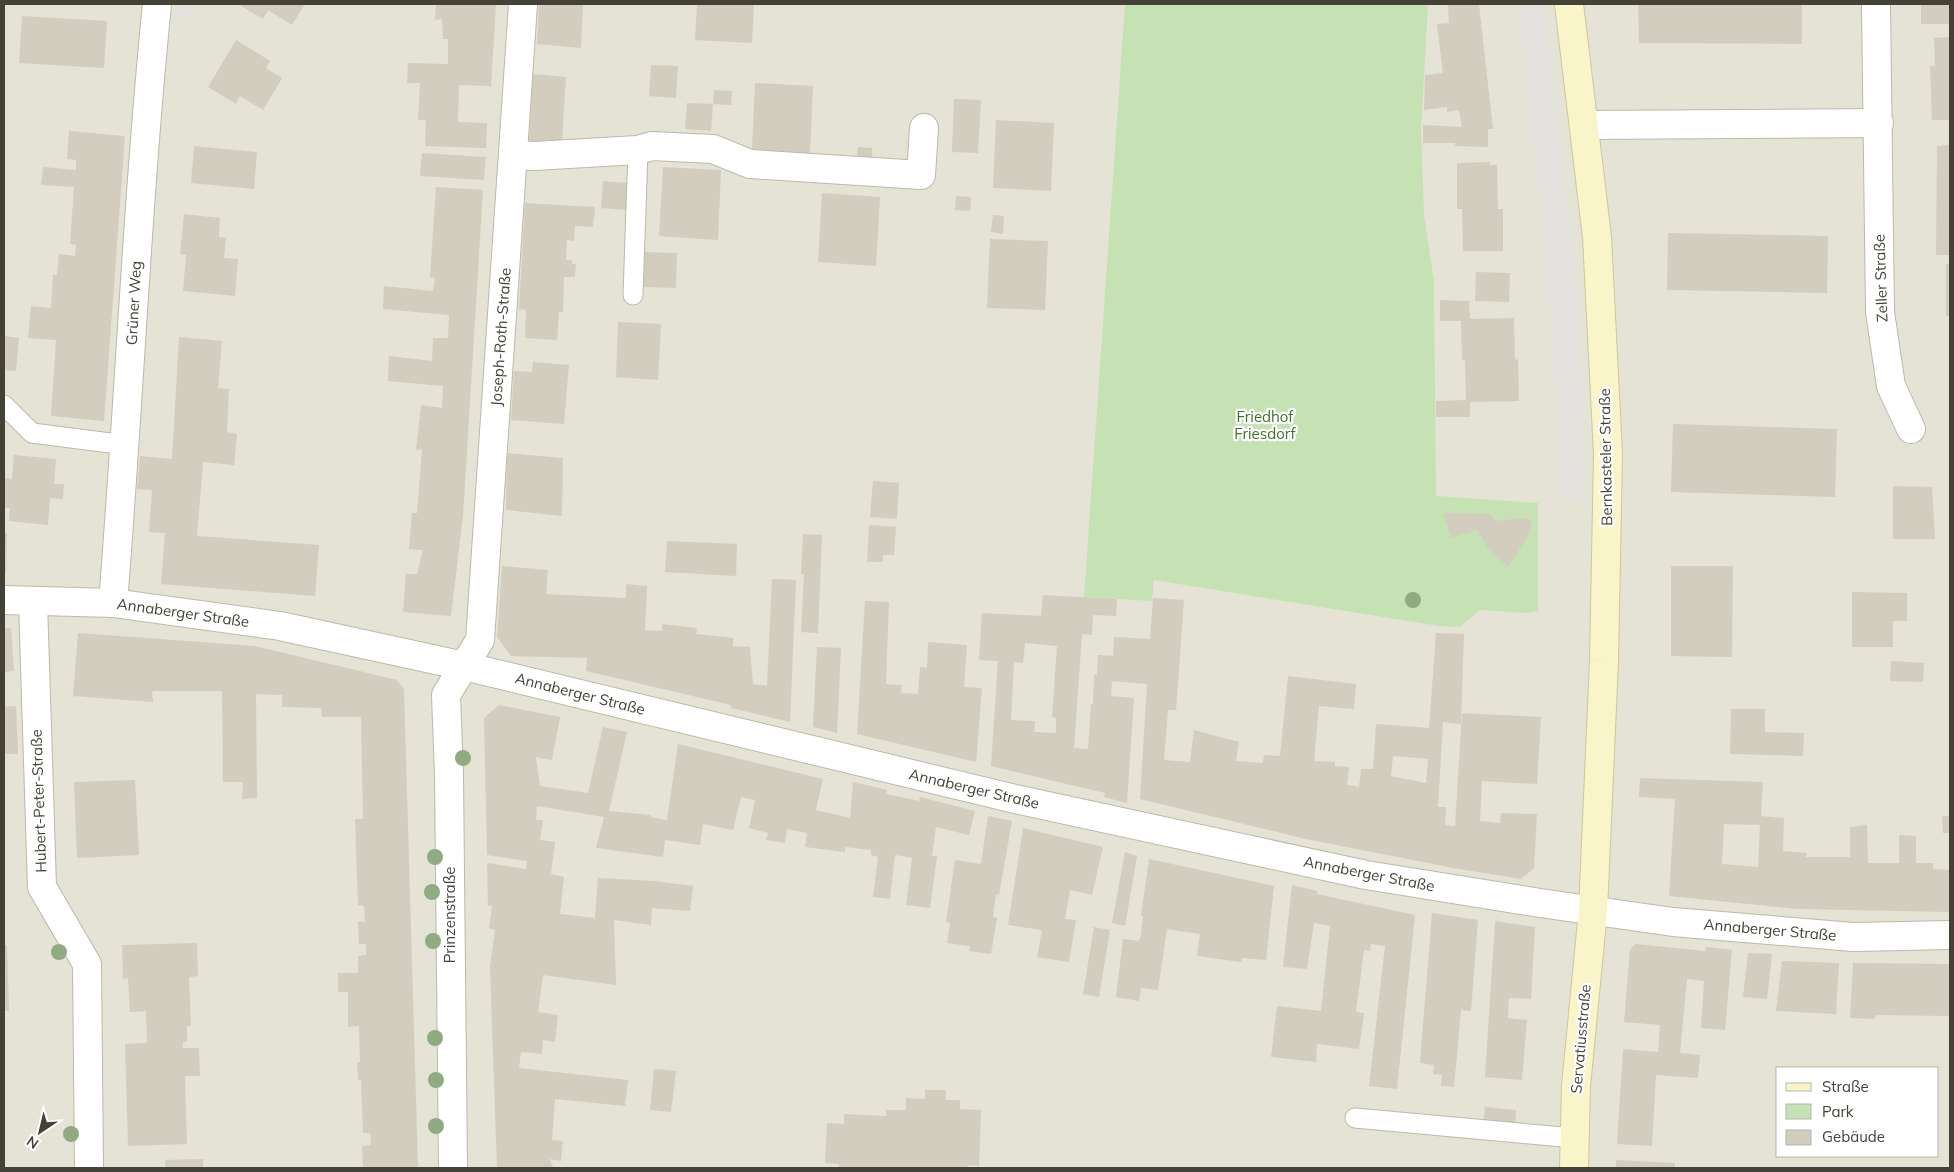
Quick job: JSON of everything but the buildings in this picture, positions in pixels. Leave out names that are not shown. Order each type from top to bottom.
[{"type":"street","name":"Grüner Weg","points":[[113,603],[126,445],[144,130],[157,4]]},
{"type":"street","name":"Joseph-Roth-Straße","points":[[464,666],[480,640],[523,4]]},
{"type":"street","name":"Bernkasteler Straße","points":[[1569,4],[1598,237],[1608,454],[1604,661],[1593,911]]},
{"type":"street","name":"Zeller Straße","points":[[1876,4],[1880,312],[1892,386],[1911,429]]},
{"type":"street","points":[[1585,126],[1879,124]]},
{"type":"street","points":[[513,155],[534,156],[638,150],[652,146],[712,149],[750,164],[921,175],[924,128]]},
{"type":"street","name":"Annaberger Straße","points":[[4,600],[113,603],[280,626],[464,666],[1054,808],[1366,875],[1673,922],[1853,936],[1950,935]]},
{"type":"street","name":"Hubert-Peter-Straße","points":[[33,602],[42,888],[87,964],[89,1168]]},
{"type":"street","name":"Prinzenstraße","points":[[452,1168],[449,775],[446,696],[464,666]]},
{"type":"street","name":"Servatiusstraße","points":[[1574,1168],[1576,1086],[1593,911]]},
{"type":"lane","points":[[633,295],[638,150]]},
{"type":"lane","points":[[4,405],[32,433],[126,445]]},
{"type":"lane","points":[[1355,1118],[1574,1138]]},
{"type":"shaded area","points":[[4,4],[1950,4],[1950,1168],[4,1168]]},
{"type":"shaded area","points":[[174,4],[195,4],[195,9],[173,26]]},
{"type":"shaded area","points":[[1518,4],[1545,4],[1576,278],[1585,426],[1585,499],[1558,498],[1557,427],[1548,280]]},
{"type":"green space","name":"Friedhof Friesdorf","points":[[1125,4],[1428,5],[1421,131],[1424,215],[1434,282],[1436,496],[1538,503],[1538,611],[1528,613],[1480,610],[1460,627],[1439,626],[1154,580],[1152,601],[1084,597]]}]
